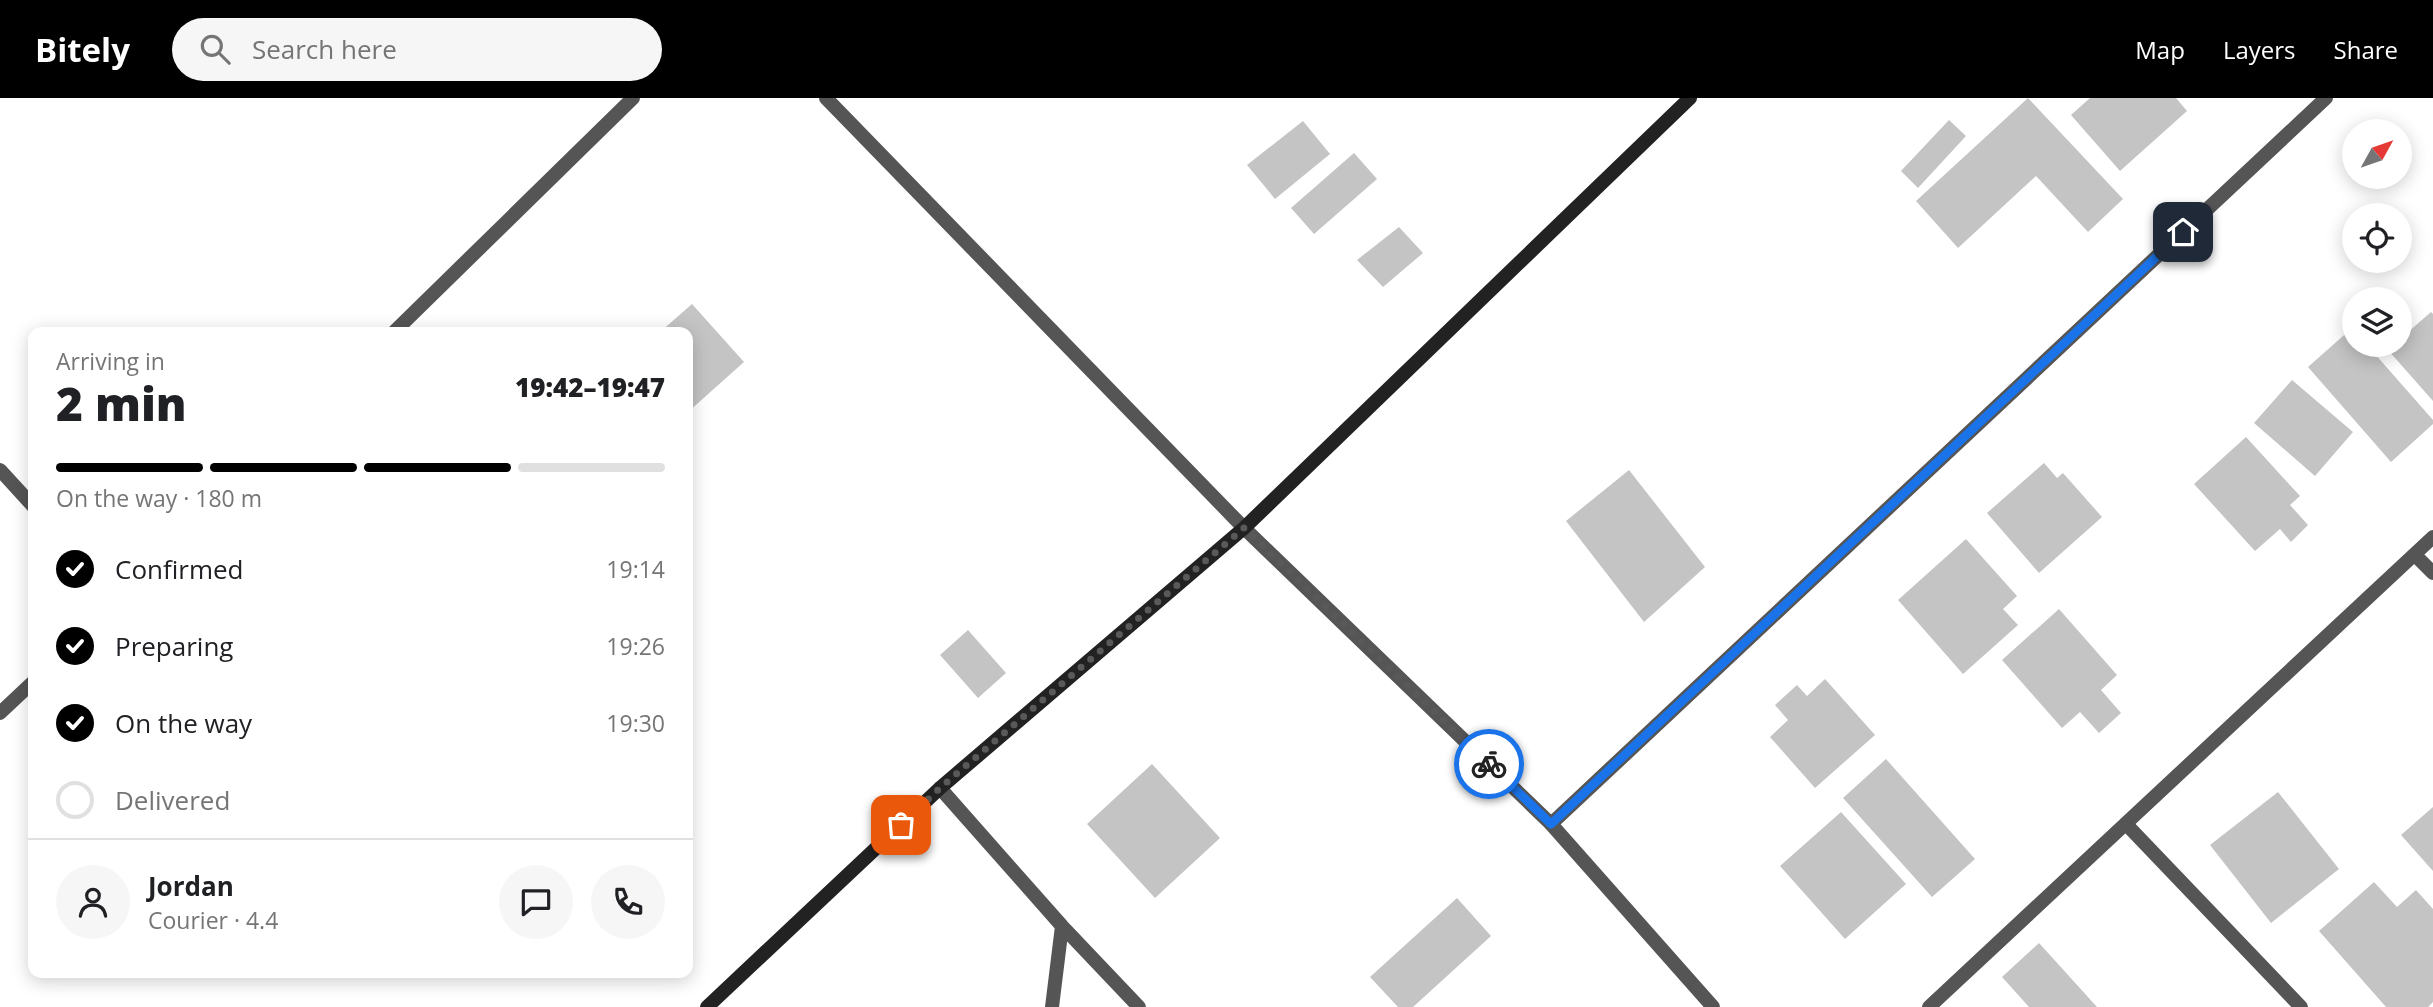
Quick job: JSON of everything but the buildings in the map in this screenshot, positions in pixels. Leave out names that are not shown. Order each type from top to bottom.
[{"type":"main road","points":[[707,1007],[940,788],[1244,528],[1690,98]]},
{"type":"street","points":[[399,327],[633,98]]},
{"type":"street","points":[[826,98],[1244,528],[1551,824],[1713,1007]]},
{"type":"street","points":[[1551,824],[2326,98]]},
{"type":"street","points":[[0,470],[28,501]]},
{"type":"street","points":[[1928,1007],[2433,537]]},
{"type":"street","points":[[2415,555],[2433,573]]},
{"type":"street","points":[[0,713],[28,687]]},
{"type":"street","points":[[940,788],[1062,926],[1139,1007]]},
{"type":"street","points":[[2126,824],[2301,1007]]},
{"type":"street","points":[[1052,1007],[1062,926]]},
{"type":"way so far","points":[[901,825],[940,788],[1244,528],[1489,764]]},
{"type":"route","points":[[1489,764],[1551,824],[2183,232]]}]
